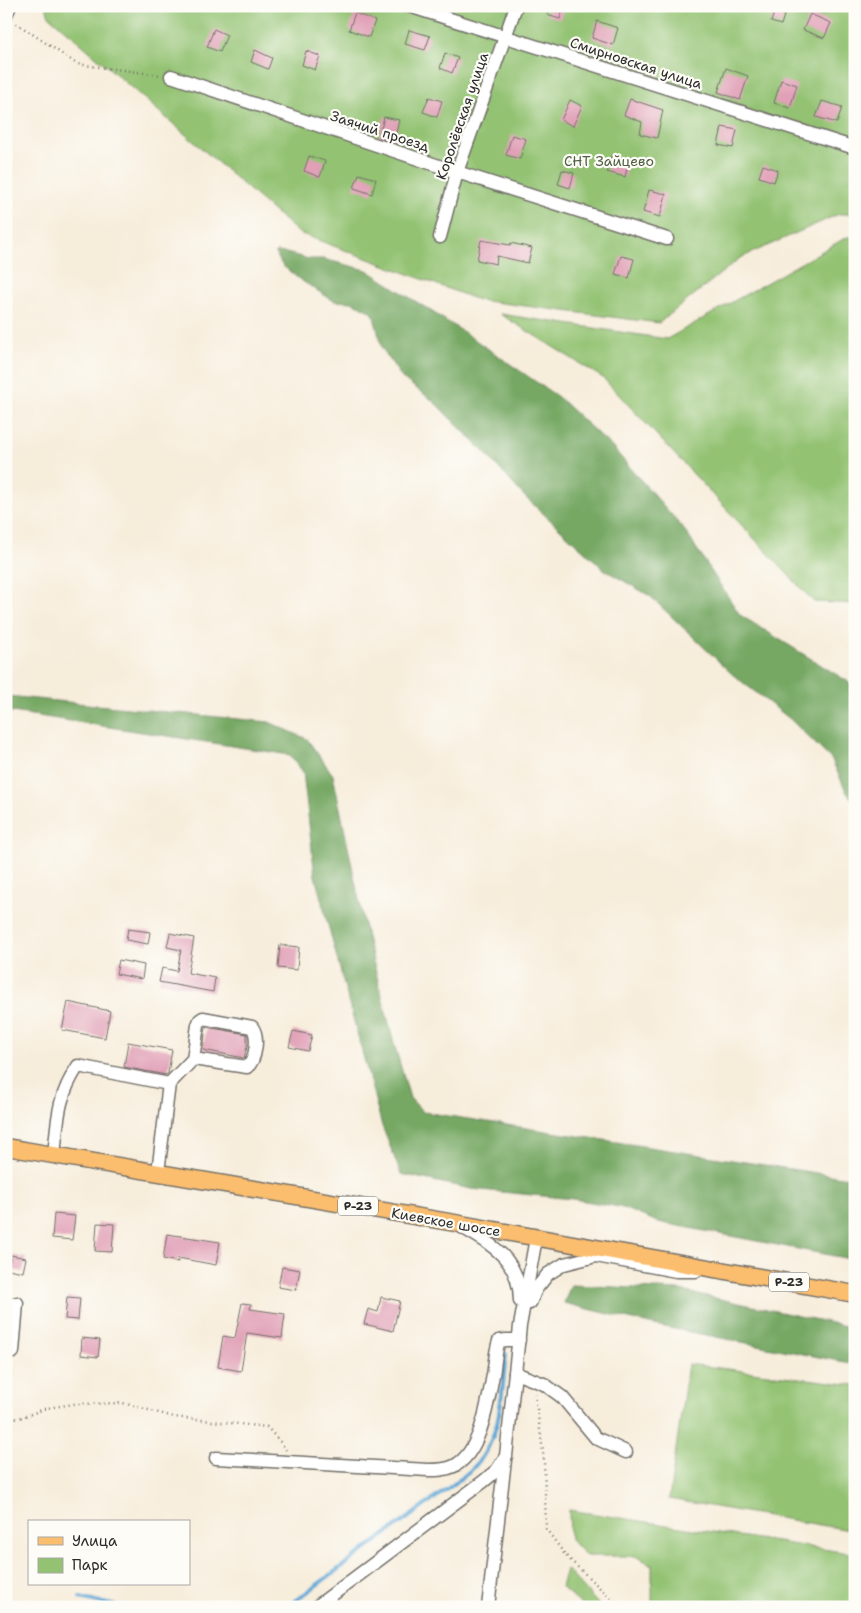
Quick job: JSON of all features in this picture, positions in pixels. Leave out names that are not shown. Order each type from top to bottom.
[{"type":"main road","name":"Киевское шоссе","points":[[6,1147],[455,1223],[855,1294]]},
{"type":"street","points":[[10,6],[10,18]]},
{"type":"street","name":"Смирновская улица","points":[[409,6],[855,148]]},
{"type":"street","name":"Королёвская улица","points":[[440,237],[457,172],[516,6]]},
{"type":"street","name":"Заячий проезд","points":[[171,76],[457,172],[666,239]]},
{"type":"street","points":[[158,1172],[169,1084],[193,1059],[200,1020],[203,1018],[252,1027],[254,1031],[255,1048],[251,1064],[247,1067],[193,1059]]},
{"type":"street","points":[[54,1155],[59,1105],[68,1082],[78,1066],[169,1084]]},
{"type":"street","points":[[455,1223],[484,1240],[503,1255],[517,1276],[520,1293],[519,1340],[488,1607]]},
{"type":"street","points":[[520,1326],[536,1238]]},
{"type":"street","points":[[520,1326],[536,1289],[548,1274],[564,1264],[596,1256],[676,1271],[723,1271]]},
{"type":"street","points":[[6,1307],[17,1304],[13,1352],[6,1348]]},
{"type":"street","points":[[216,1458],[444,1470],[456,1465],[468,1454],[478,1438],[493,1374],[496,1350],[500,1341],[519,1340]]},
{"type":"street","points":[[514,1373],[544,1384],[562,1397],[596,1438],[626,1452]]},
{"type":"street","points":[[316,1607],[484,1481],[497,1470],[506,1456]]},
{"type":"path","points":[[10,18],[77,64],[171,76]]},
{"type":"path","points":[[533,1380],[544,1459],[546,1528],[566,1556],[620,1607]]},
{"type":"path","points":[[6,1421],[47,1408],[74,1404],[123,1403],[174,1417],[267,1427],[282,1444],[292,1462]]},
{"type":"green space","name":"СНТ Зайцево","points":[[46,6],[855,6],[855,214],[839,214],[740,258],[659,323],[478,300],[299,233],[49,16]]},
{"type":"green space","points":[[847,237],[855,237],[855,604],[814,602],[603,378],[500,314],[667,339]]},
{"type":"green space","points":[[276,252],[309,259],[323,259],[367,270],[465,333],[558,397],[612,447],[683,528],[740,615],[855,686],[855,802],[847,793],[832,760],[790,719],[732,674],[650,596],[605,570],[524,496],[487,455],[432,400],[402,378],[382,348],[373,313],[353,302],[334,301],[299,279],[282,265]]},
{"type":"green space","points":[[6,696],[269,722],[307,739],[333,775],[366,933],[393,1040],[410,1098],[423,1112],[855,1179],[855,1260],[658,1222],[620,1207],[573,1199],[471,1189],[401,1174],[382,1126],[315,876],[303,772],[290,755],[6,711]]},
{"type":"green space","points":[[571,1285],[678,1290],[855,1328],[855,1364],[654,1325],[564,1303]]},
{"type":"green space","points":[[688,1364],[855,1385],[855,1531],[669,1499]]},
{"type":"green space","points":[[569,1510],[855,1554],[855,1607],[652,1607],[652,1565],[636,1556],[586,1556],[570,1539]]},
{"type":"green space","points":[[566,1569],[601,1607],[584,1607],[561,1587]]},
{"type":"building","points":[[550,6],[564,6],[560,19],[547,15]]},
{"type":"building","points":[[776,6],[787,6],[781,25],[771,22]]},
{"type":"building","points":[[355,13],[375,21],[369,37],[349,30]]},
{"type":"building","points":[[810,14],[831,23],[824,38],[803,30]]},
{"type":"building","points":[[597,21],[618,28],[613,45],[592,38]]},
{"type":"building","points":[[214,29],[227,35],[220,52],[207,47]]},
{"type":"building","points":[[409,30],[430,36],[425,50],[405,44]]},
{"type":"building","points":[[255,50],[272,58],[268,69],[251,62]]},
{"type":"building","points":[[306,51],[320,56],[315,70],[302,65]]},
{"type":"building","points":[[445,53],[458,58],[452,73],[440,68]]},
{"type":"building","points":[[726,68],[748,76],[740,100],[718,92]]},
{"type":"building","points":[[781,80],[797,85],[790,108],[774,103]]},
{"type":"building","points":[[429,97],[442,101],[437,117],[423,112]]},
{"type":"building","points":[[630,99],[663,110],[657,138],[640,134],[642,122],[624,115]]},
{"type":"building","points":[[570,100],[582,106],[573,126],[561,120]]},
{"type":"building","points":[[822,101],[842,107],[837,123],[816,117]]},
{"type":"building","points":[[384,117],[399,120],[394,142],[379,137]]},
{"type":"building","points":[[722,127],[737,130],[733,148],[718,145]]},
{"type":"building","points":[[512,135],[526,139],[520,159],[506,155]]},
{"type":"building","points":[[309,156],[325,161],[320,177],[304,171]]},
{"type":"building","points":[[611,156],[629,161],[625,177],[607,172]]},
{"type":"building","points":[[763,165],[778,170],[774,182],[759,177]]},
{"type":"building","points":[[562,170],[574,173],[570,188],[558,184]]},
{"type":"building","points":[[359,174],[376,179],[372,194],[354,188]]},
{"type":"building","points":[[649,190],[666,194],[660,217],[643,212]]},
{"type":"building","points":[[481,240],[510,245],[511,243],[532,248],[528,263],[497,256],[496,264],[477,260]]},
{"type":"building","points":[[621,256],[634,259],[629,278],[615,274]]},
{"type":"building","points":[[128,929],[150,932],[148,944],[126,940]]},
{"type":"building","points":[[170,933],[194,938],[188,973],[215,978],[213,992],[159,982],[162,968],[177,971],[181,950],[167,947]]},
{"type":"building","points":[[280,945],[299,947],[297,970],[278,968]]},
{"type":"building","points":[[119,960],[144,965],[142,979],[116,974]]},
{"type":"building","points":[[68,1002],[110,1011],[105,1038],[62,1030]]},
{"type":"building","points":[[206,1027],[247,1034],[247,1047],[244,1058],[203,1050]]},
{"type":"building","points":[[293,1031],[312,1035],[308,1051],[289,1047]]},
{"type":"building","points":[[128,1042],[172,1050],[168,1073],[166,1075],[124,1067]]},
{"type":"building","points":[[54,1214],[75,1216],[72,1240],[52,1238]]},
{"type":"building","points":[[97,1223],[114,1224],[112,1252],[95,1251]]},
{"type":"building","points":[[167,1234],[220,1242],[216,1265],[178,1258],[178,1262],[163,1259]]},
{"type":"building","points":[[11,1255],[26,1258],[23,1272],[8,1269]]},
{"type":"building","points":[[282,1267],[300,1270],[296,1290],[278,1287]]},
{"type":"building","points":[[67,1297],[80,1298],[78,1320],[65,1319]]},
{"type":"building","points":[[381,1297],[400,1301],[393,1331],[364,1324],[368,1309],[378,1312]]},
{"type":"building","points":[[242,1303],[251,1304],[250,1309],[285,1314],[282,1338],[247,1333],[241,1371],[218,1367],[223,1336],[235,1338]]},
{"type":"building","points":[[82,1338],[100,1340],[98,1357],[81,1355]]},
{"type":"waterway","points":[[287,1607],[454,1484],[475,1466],[484,1454],[496,1428],[506,1354]]},
{"type":"waterway","points":[[80,1598],[121,1607]]}]
